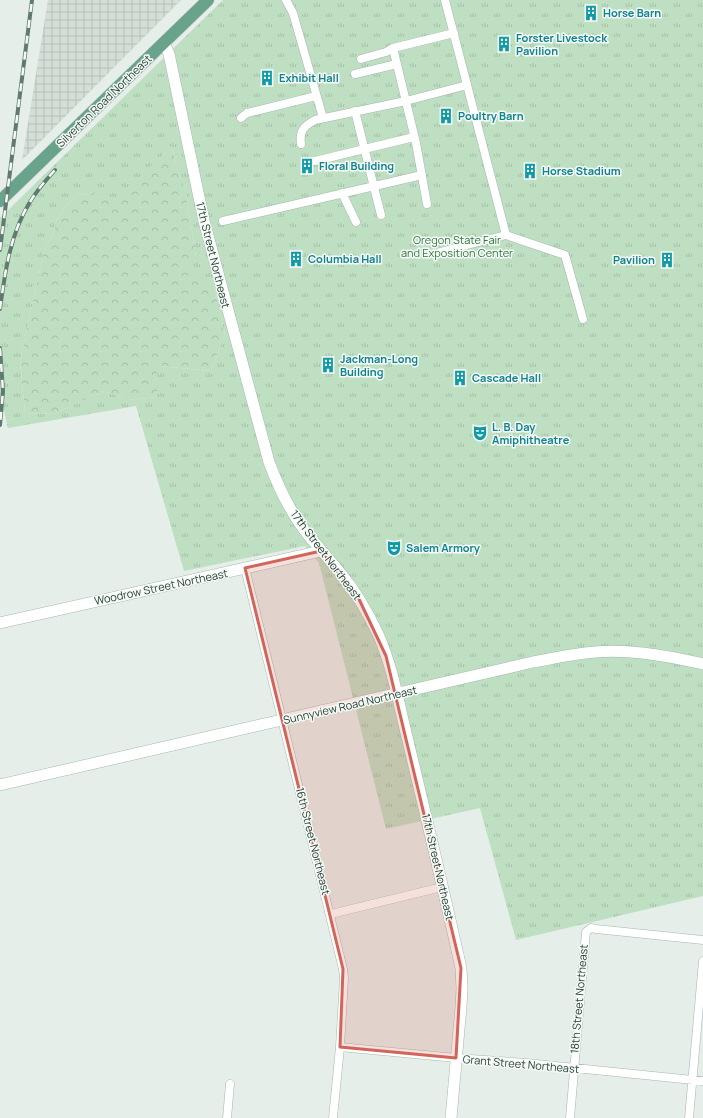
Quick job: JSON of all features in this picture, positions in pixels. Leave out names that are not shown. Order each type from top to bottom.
[{"type":"main road","name":"Silverton Road Northeast","points":[[0,201],[208,0]]},
{"type":"main road","name":"17th Street Northeast","points":[[164,43],[168,54],[204,221],[267,455],[276,482],[304,530],[342,574],[368,613],[384,650],[396,694],[459,956],[462,977],[461,1007],[451,1118]]},
{"type":"main road","name":"Woodrow Street Northeast","points":[[0,623],[321,551]]},
{"type":"main road","name":"Sunnyview Road Northeast","points":[[0,785],[533,662],[586,653],[603,652],[644,653],[676,657],[703,664]]},
{"type":"street","points":[[286,0],[293,13],[323,118]]},
{"type":"street","points":[[445,0],[506,235]]},
{"type":"street","points":[[361,59],[386,52],[394,48],[454,33]]},
{"type":"street","points":[[394,48],[427,204]]},
{"type":"street","points":[[355,74],[397,64]]},
{"type":"street","points":[[301,144],[300,134],[303,130],[309,123],[323,118],[406,101],[467,85]]},
{"type":"street","points":[[241,118],[247,113],[316,96]]},
{"type":"street","points":[[355,111],[381,215]]},
{"type":"street","points":[[315,161],[414,137]]},
{"type":"street","points":[[223,221],[422,175]]},
{"type":"street","points":[[342,194],[356,222]]},
{"type":"street","points":[[440,252],[506,235],[565,255],[583,319]]},
{"type":"street","name":"16th Street Northeast","points":[[245,568],[331,914],[344,978],[340,1047],[333,1118]]},
{"type":"street","points":[[331,914],[442,887]]},
{"type":"street","name":"18th Street Northeast","points":[[570,1118],[585,934],[588,930],[596,928],[703,940]]},
{"type":"street","points":[[689,1118],[703,961]]},
{"type":"street","name":"Grant Street Northeast","points":[[340,1047],[526,1063],[703,1081]]},
{"type":"street","points":[[227,1118],[230,1084]]},
{"type":"highlighted area","points":[[321,551],[358,597],[386,656],[461,968],[456,1058],[340,1047],[343,969],[245,568]]},
{"type":"shaded area","points":[[48,0],[181,0],[22,160]]},
{"type":"green space","name":"Oregon State Fair and Exposition Center","points":[[223,0],[703,0],[703,896],[516,940],[480,808],[386,829],[319,563],[305,546],[184,571],[136,406],[8,428],[0,396],[0,218]],"holes":[[[172,146],[178,173],[185,187],[196,257],[182,271],[214,286],[225,334],[211,371],[157,366],[157,397],[128,400],[104,391],[53,414],[25,413],[20,361],[44,250],[53,235],[57,219],[67,205],[78,195],[95,192],[111,204]]]},
{"type":"green space","points":[[172,146],[178,173],[185,187],[196,257],[214,286],[225,334],[211,371],[158,366],[157,397],[128,400],[104,391],[53,414],[25,413],[20,361],[44,250],[53,235],[57,219],[67,205],[78,195],[95,192],[111,203]]},
{"type":"railway","points":[[0,250],[32,0]]},
{"type":"railway","points":[[0,309],[9,254],[23,214],[42,185],[55,170]]},
{"type":"railway","points":[[0,348],[3,391],[0,425]]},
{"type":"place","name":"Horse Barn","points":[[591,13]]},
{"type":"place","name":"Forster Livestock Pavilion","points":[[504,44]]},
{"type":"place","name":"Exhibit Hall","points":[[267,78]]},
{"type":"place","name":"Poultry Barn","points":[[446,116]]},
{"type":"place","name":"Floral Building","points":[[307,166]]},
{"type":"place","name":"Horse Stadium","points":[[530,171]]},
{"type":"place","name":"Columbia Hall","points":[[296,259]]},
{"type":"place","name":"Pavilion","points":[[667,260]]},
{"type":"place","name":"Jackman-Long Building","points":[[328,365]]},
{"type":"place","name":"Cascade Hall","points":[[460,378]]},
{"type":"place","name":"L. B. Day Amiphitheatre","points":[[480,433]]},
{"type":"place","name":"Salem Armory","points":[[394,548]]}]
